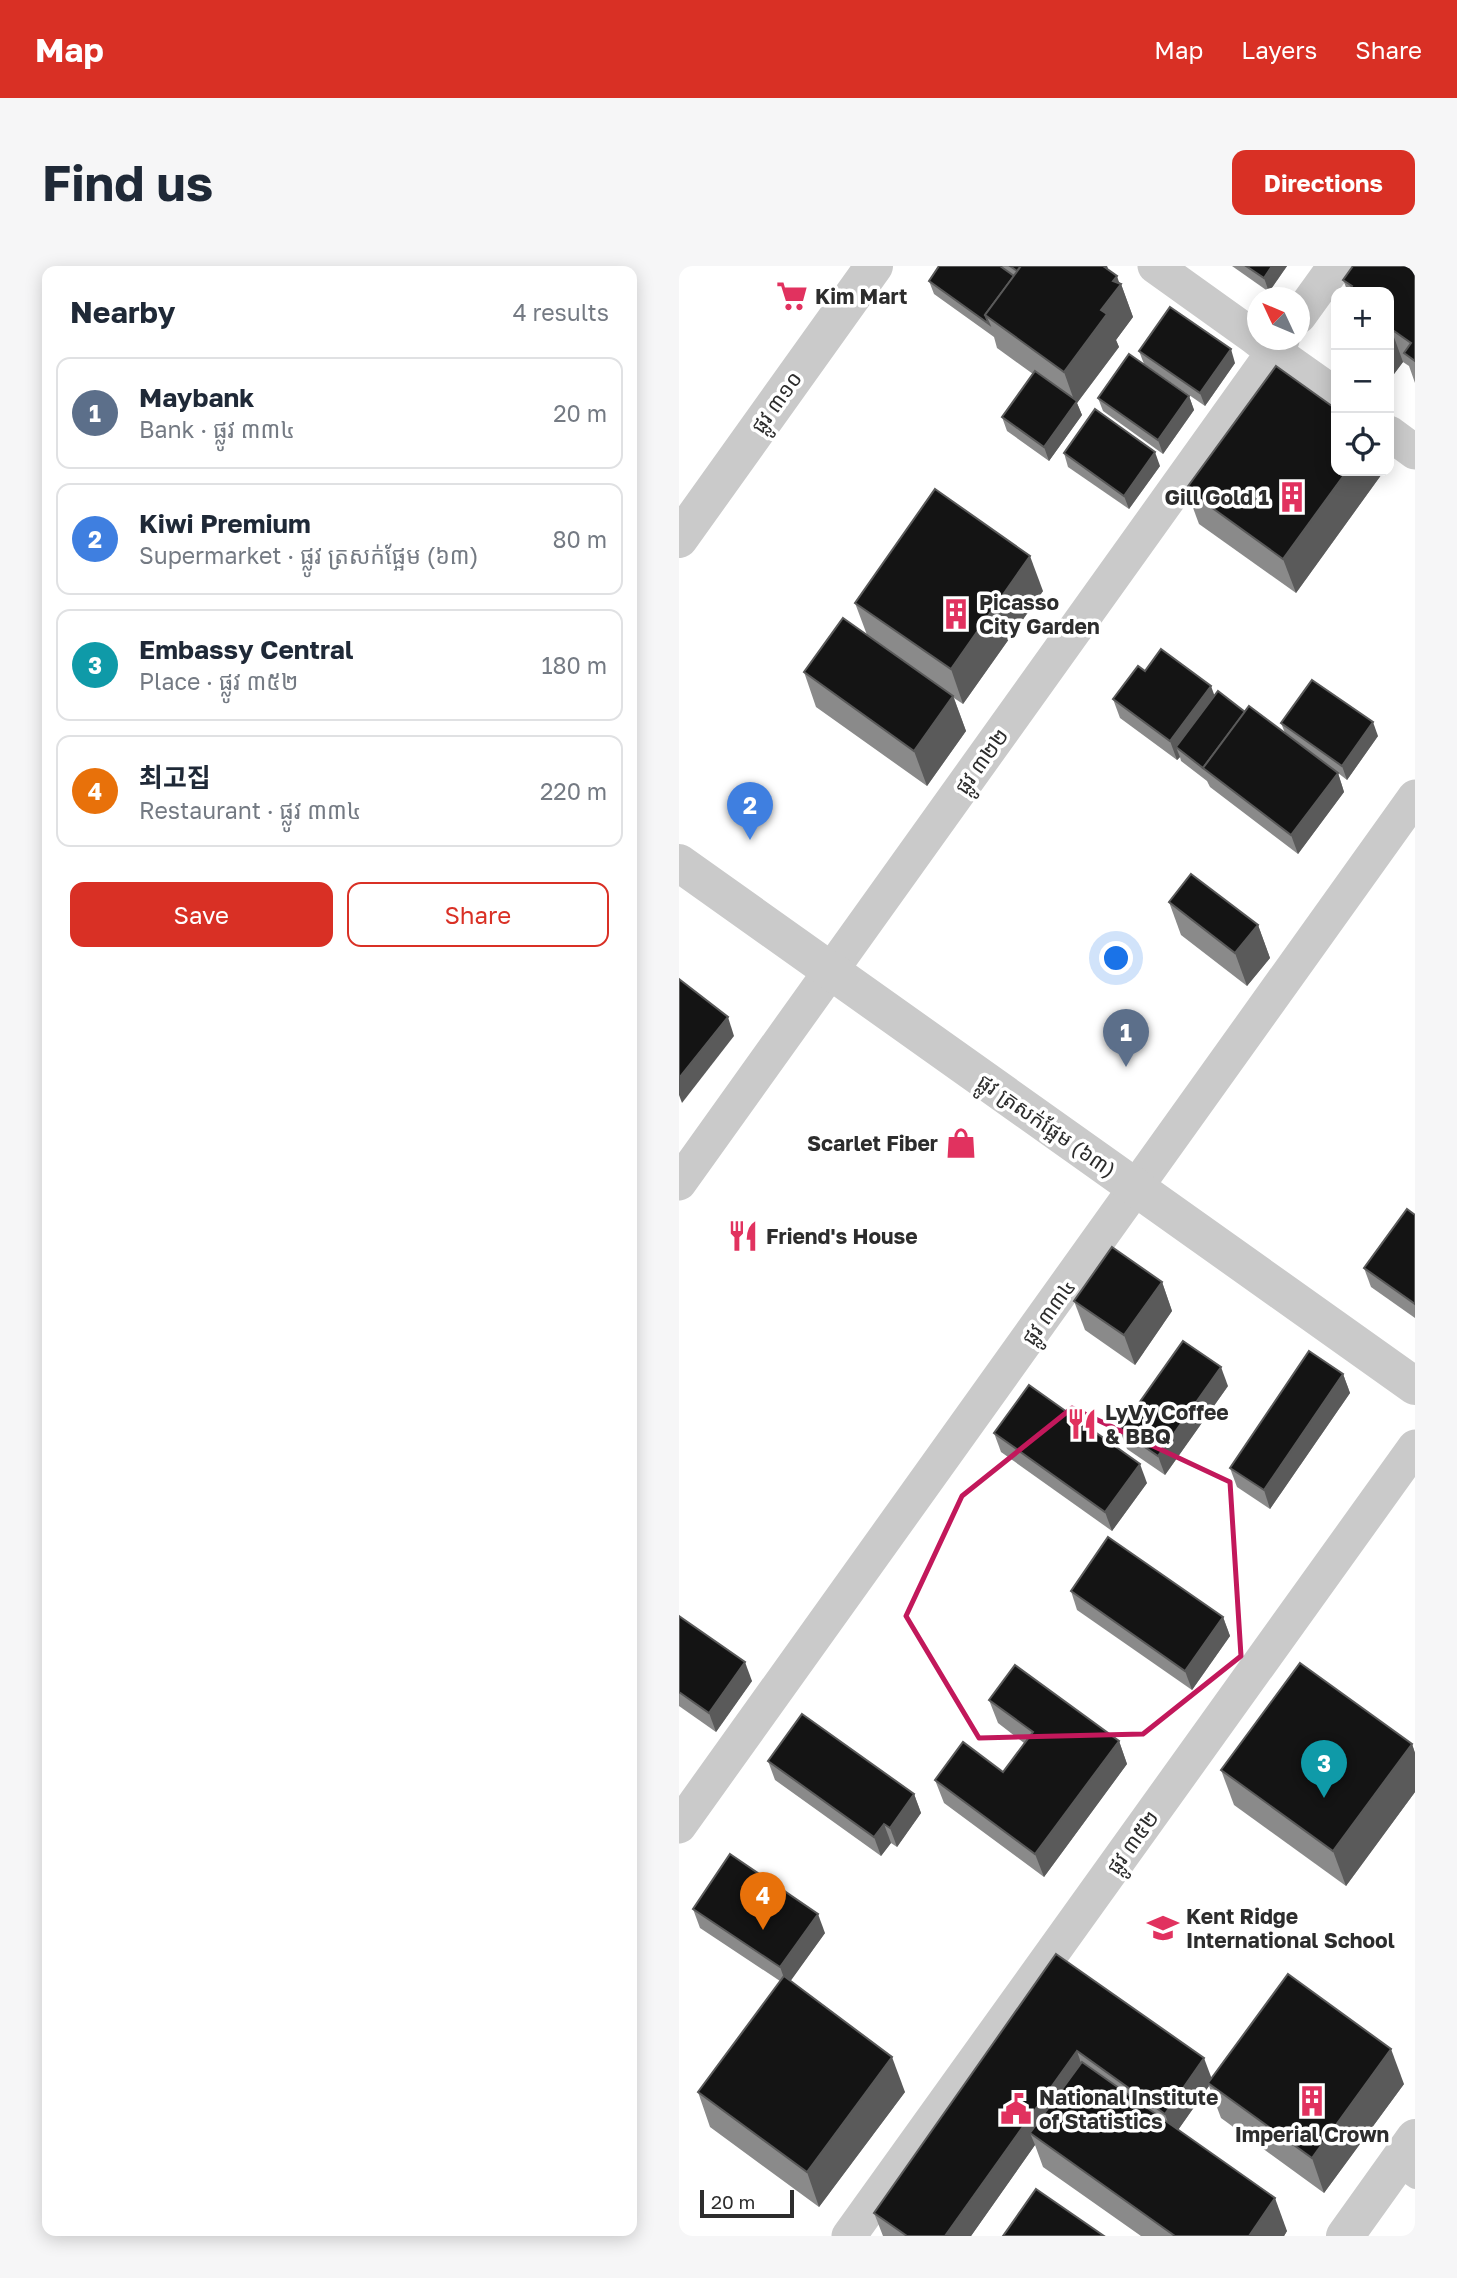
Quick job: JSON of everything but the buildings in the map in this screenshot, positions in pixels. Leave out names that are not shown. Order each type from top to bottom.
[{"type":"street","name":"ផ្លូវ ៣១០","points":[[679,539],[874,266]]},
{"type":"street","points":[[1155,266],[1247,328]]},
{"type":"street","points":[[1310,302],[1335,266]]},
{"type":"street","name":"ផ្លូវ ៣២២","points":[[679,1183],[831,971],[1262,350]]},
{"type":"street","points":[[1278,350],[1331,391]]},
{"type":"street","points":[[1394,437],[1415,452]]},
{"type":"street","name":"ផ្លូវ ៣៣៤","points":[[679,1826],[1415,797]]},
{"type":"street","name":"ផ្លូវ ត្រសក់ផ្អែម (៦៣)","points":[[679,863],[1415,1386]]},
{"type":"street","name":"ផ្លូវ ៣៥២","points":[[849,2236],[1415,1447]]},
{"type":"street","points":[[1345,2236],[1408,2161]]},
{"type":"highlighted area","points":[[1072,1408],[1230,1482],[1241,1656],[1143,1734],[979,1738],[906,1616],[962,1496]]},
{"type":"place","name":"Kim Mart","points":[[792,296]]},
{"type":"place","name":"Gill Gold 1","points":[[1292,497]]},
{"type":"place","name":"Picasso City Garden","points":[[956,614]]},
{"type":"place","name":"Kiwi Premium","points":[[750,840]]},
{"type":"place","name":"Maybank","points":[[1126,1067]]},
{"type":"place","name":"Scarlet Fiber","points":[[961,1143]]},
{"type":"place","name":"Friend's House","points":[[743,1236]]},
{"type":"place","name":"LyVy Coffee & BBQ","points":[[1082,1424]]},
{"type":"place","name":"Embassy Central","points":[[1324,1798]]},
{"type":"place","name":"Kent Ridge International School","points":[[1163,1928]]},
{"type":"place","name":"최고집","points":[[763,1930]]},
{"type":"place","name":"Imperial Crown","points":[[1312,2101]]},
{"type":"place","name":"National Institute of Statistics","points":[[1016,2109]]}]
